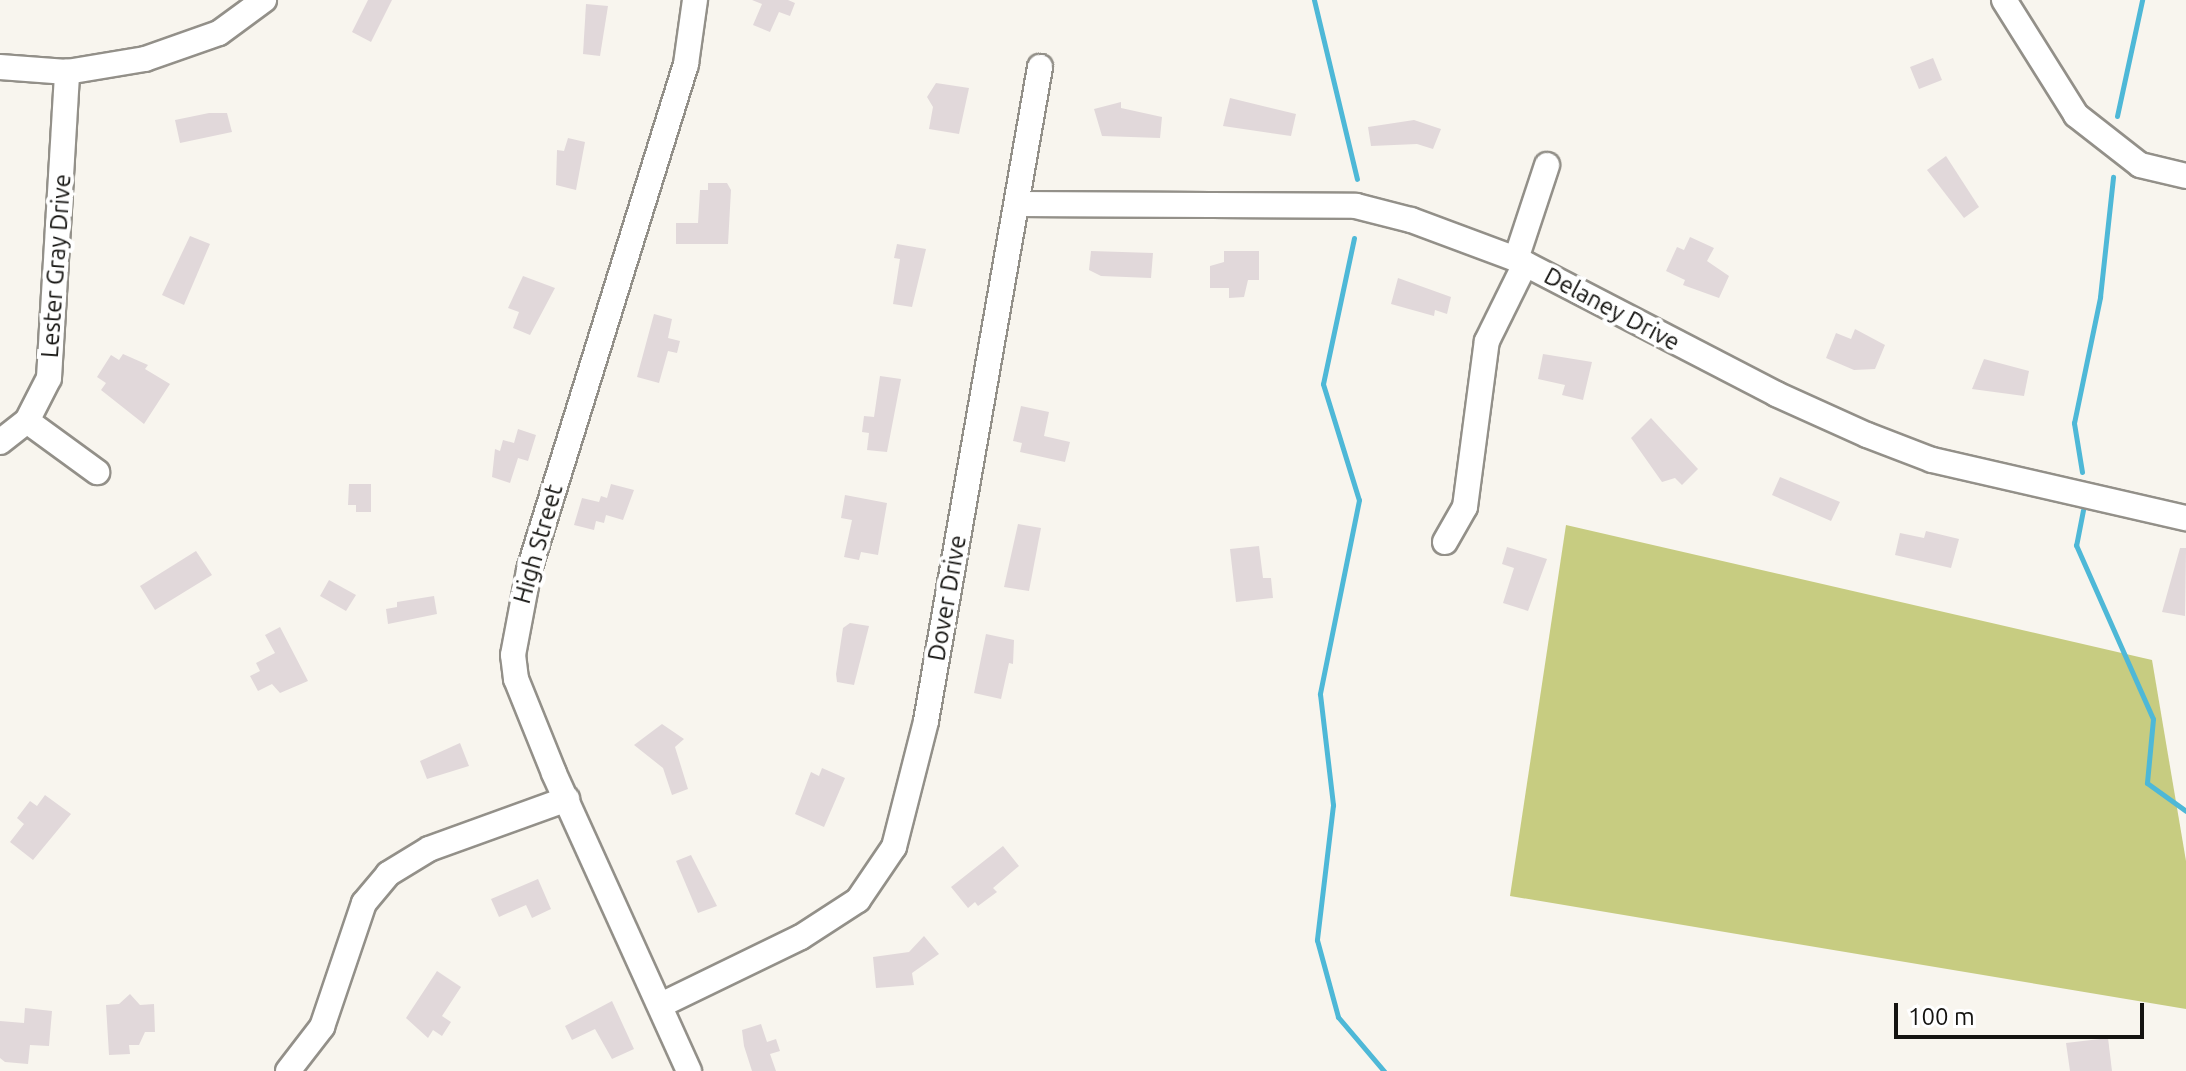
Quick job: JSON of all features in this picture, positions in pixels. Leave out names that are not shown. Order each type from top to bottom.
[{"type":"street","points":[[0,67],[67,72],[145,59],[219,33],[264,0]]},
{"type":"street","name":"High Street","points":[[689,1071],[663,1004],[567,799],[516,679],[513,634],[686,64],[695,0]]},
{"type":"street","points":[[2004,0],[2076,115],[2140,165],[2186,176]]},
{"type":"street","name":"Dover Drive","points":[[663,1004],[801,937],[858,900],[894,847],[926,721],[1040,67]]},
{"type":"street","name":"Lester Gray Drive","points":[[0,442],[27,421],[49,378],[54,341],[67,72]]},
{"type":"street","points":[[1445,542],[1465,507],[1487,341],[1521,261],[1547,165]]},
{"type":"street","name":"Delaney Drive","points":[[1017,204],[1356,206],[1521,261],[1776,394],[1932,460],[2186,518]]},
{"type":"street","points":[[27,421],[97,472]]},
{"type":"street","points":[[288,1071],[322,1027],[364,903],[388,874],[429,849],[567,799]]},
{"type":"green space","points":[[1566,525],[2152,660],[2186,861],[2186,1009],[1510,896]]},
{"type":"building","points":[[368,0],[392,0],[371,42],[352,32]]},
{"type":"building","points":[[752,0],[788,0],[795,3],[790,16],[779,12],[770,32],[753,25],[762,4]]},
{"type":"building","points":[[586,4],[608,6],[600,56],[583,54]]},
{"type":"building","points":[[1933,58],[1942,80],[1919,89],[1910,67]]},
{"type":"building","points":[[936,83],[969,88],[959,134],[929,129],[933,107],[927,97]]},
{"type":"building","points":[[1230,98],[1296,114],[1291,136],[1223,126]]},
{"type":"building","points":[[1121,102],[1121,108],[1162,117],[1160,138],[1102,136],[1094,109]]},
{"type":"building","points":[[209,113],[227,113],[232,132],[180,143],[175,120]]},
{"type":"building","points":[[1414,120],[1441,129],[1433,149],[1417,144],[1371,146],[1368,127]]},
{"type":"building","points":[[568,138],[585,142],[576,190],[556,185],[557,150],[564,151]]},
{"type":"building","points":[[1946,156],[1979,207],[1964,218],[1927,170]]},
{"type":"building","points":[[708,183],[727,183],[731,190],[728,244],[676,244],[676,223],[698,223],[700,190],[708,190]]},
{"type":"building","points":[[190,236],[210,244],[184,305],[162,295]]},
{"type":"building","points":[[1690,237],[1714,248],[1707,261],[1729,276],[1719,298],[1683,285],[1685,280],[1666,271],[1677,247],[1684,250]]},
{"type":"building","points":[[897,244],[926,249],[912,307],[893,304],[900,259],[894,258]]},
{"type":"building","points":[[1091,251],[1153,253],[1151,278],[1101,276],[1089,270]]},
{"type":"building","points":[[1224,251],[1259,251],[1259,280],[1248,280],[1244,297],[1229,298],[1229,288],[1210,288],[1210,266],[1224,262]]},
{"type":"building","points":[[523,276],[555,288],[530,335],[513,328],[519,312],[508,308]]},
{"type":"building","points":[[1398,278],[1451,297],[1447,314],[1435,310],[1434,316],[1391,304]]},
{"type":"building","points":[[654,314],[672,319],[668,338],[680,341],[677,353],[668,351],[659,383],[637,377]]},
{"type":"building","points":[[1855,329],[1885,345],[1875,369],[1854,370],[1826,358],[1836,333],[1851,339]]},
{"type":"building","points":[[123,354],[148,365],[145,369],[170,384],[144,424],[101,390],[106,383],[97,377],[111,355],[119,360]]},
{"type":"building","points":[[1543,354],[1592,362],[1583,400],[1562,395],[1565,385],[1538,379]]},
{"type":"building","points":[[1984,359],[2029,371],[2024,396],[1972,389]]},
{"type":"building","points":[[880,376],[901,379],[887,452],[867,450],[869,433],[862,432],[864,416],[874,417]]},
{"type":"building","points":[[1021,406],[1049,412],[1044,436],[1070,442],[1065,462],[1020,452],[1022,443],[1013,441]]},
{"type":"building","points":[[1651,418],[1698,469],[1682,485],[1675,478],[1662,482],[1631,438]]},
{"type":"building","points":[[518,429],[536,435],[528,461],[518,458],[510,483],[492,477],[495,449],[500,451],[503,440],[514,443]]},
{"type":"building","points":[[1780,477],[1840,502],[1831,521],[1772,495]]},
{"type":"building","points":[[349,484],[371,484],[371,512],[356,512],[356,505],[348,505]]},
{"type":"building","points":[[611,484],[634,490],[623,520],[606,515],[604,523],[596,521],[594,530],[574,525],[582,498],[599,502],[601,496],[607,498]]},
{"type":"building","points":[[845,495],[887,503],[878,555],[861,552],[859,560],[844,557],[852,520],[841,518]]},
{"type":"building","points":[[1018,524],[1041,528],[1029,591],[1004,587]]},
{"type":"building","points":[[1926,531],[1959,539],[1951,568],[1895,555],[1900,533],[1924,538]]},
{"type":"building","points":[[1259,546],[1263,578],[1271,578],[1273,598],[1236,602],[1230,549]]},
{"type":"building","points":[[1507,547],[1547,559],[1528,611],[1503,603],[1514,568],[1502,564]]},
{"type":"building","points":[[2180,548],[2186,548],[2185,616],[2162,612]]},
{"type":"building","points":[[196,551],[212,575],[155,610],[140,586]]},
{"type":"building","points":[[329,580],[356,595],[346,611],[320,596]]},
{"type":"building","points":[[434,596],[437,614],[388,624],[386,609],[397,607],[397,602]]},
{"type":"building","points":[[850,623],[869,626],[854,685],[837,682],[836,674],[843,628]]},
{"type":"building","points":[[280,627],[308,681],[280,693],[272,684],[258,691],[250,676],[260,671],[256,663],[275,653],[265,635]]},
{"type":"building","points":[[986,634],[1014,640],[1013,664],[1009,663],[1001,699],[974,693]]},
{"type":"building","points":[[662,724],[684,739],[675,747],[688,789],[672,795],[663,768],[634,745]]},
{"type":"building","points":[[460,743],[469,766],[427,779],[420,761]]},
{"type":"building","points":[[822,768],[845,778],[824,827],[795,814],[811,772],[819,776]]},
{"type":"building","points":[[45,795],[71,814],[33,860],[10,842],[24,824],[17,818],[30,801],[37,806]]},
{"type":"building","points":[[1003,846],[1019,866],[993,888],[997,892],[978,906],[975,902],[968,908],[951,887]]},
{"type":"building","points":[[691,855],[717,906],[698,913],[676,861]]},
{"type":"building","points":[[538,879],[551,909],[532,918],[526,905],[499,917],[491,899]]},
{"type":"building","points":[[924,936],[939,954],[912,973],[914,985],[876,988],[873,957],[909,952]]},
{"type":"building","points":[[437,971],[461,987],[442,1016],[451,1022],[442,1036],[433,1030],[428,1038],[406,1018]]},
{"type":"building","points":[[130,994],[140,1005],[154,1004],[155,1032],[145,1032],[139,1045],[129,1045],[130,1054],[109,1055],[106,1005],[119,1004]]},
{"type":"building","points":[[612,1001],[634,1049],[612,1059],[595,1029],[572,1040],[565,1026]]},
{"type":"building","points":[[25,1008],[52,1011],[49,1046],[30,1045],[28,1064],[5,1062],[0,1058],[0,1021],[24,1023]]},
{"type":"building","points":[[761,1024],[767,1042],[776,1039],[780,1051],[770,1054],[776,1071],[752,1071],[744,1046],[742,1030]]},
{"type":"building","points":[[2108,1038],[2112,1071],[2070,1071],[2066,1043]]},
{"type":"waterway","points":[[1314,0],[1357,179]]},
{"type":"waterway","points":[[2117,116],[2142,0]]},
{"type":"waterway","points":[[2082,472],[2074,423],[2100,297],[2113,177]]},
{"type":"waterway","points":[[1354,238],[1323,384],[1359,500],[1320,694],[1333,805],[1317,940],[1338,1017],[1384,1071]]},
{"type":"waterway","points":[[2083,510],[2076,545],[2153,719],[2147,783],[2186,811]]}]
